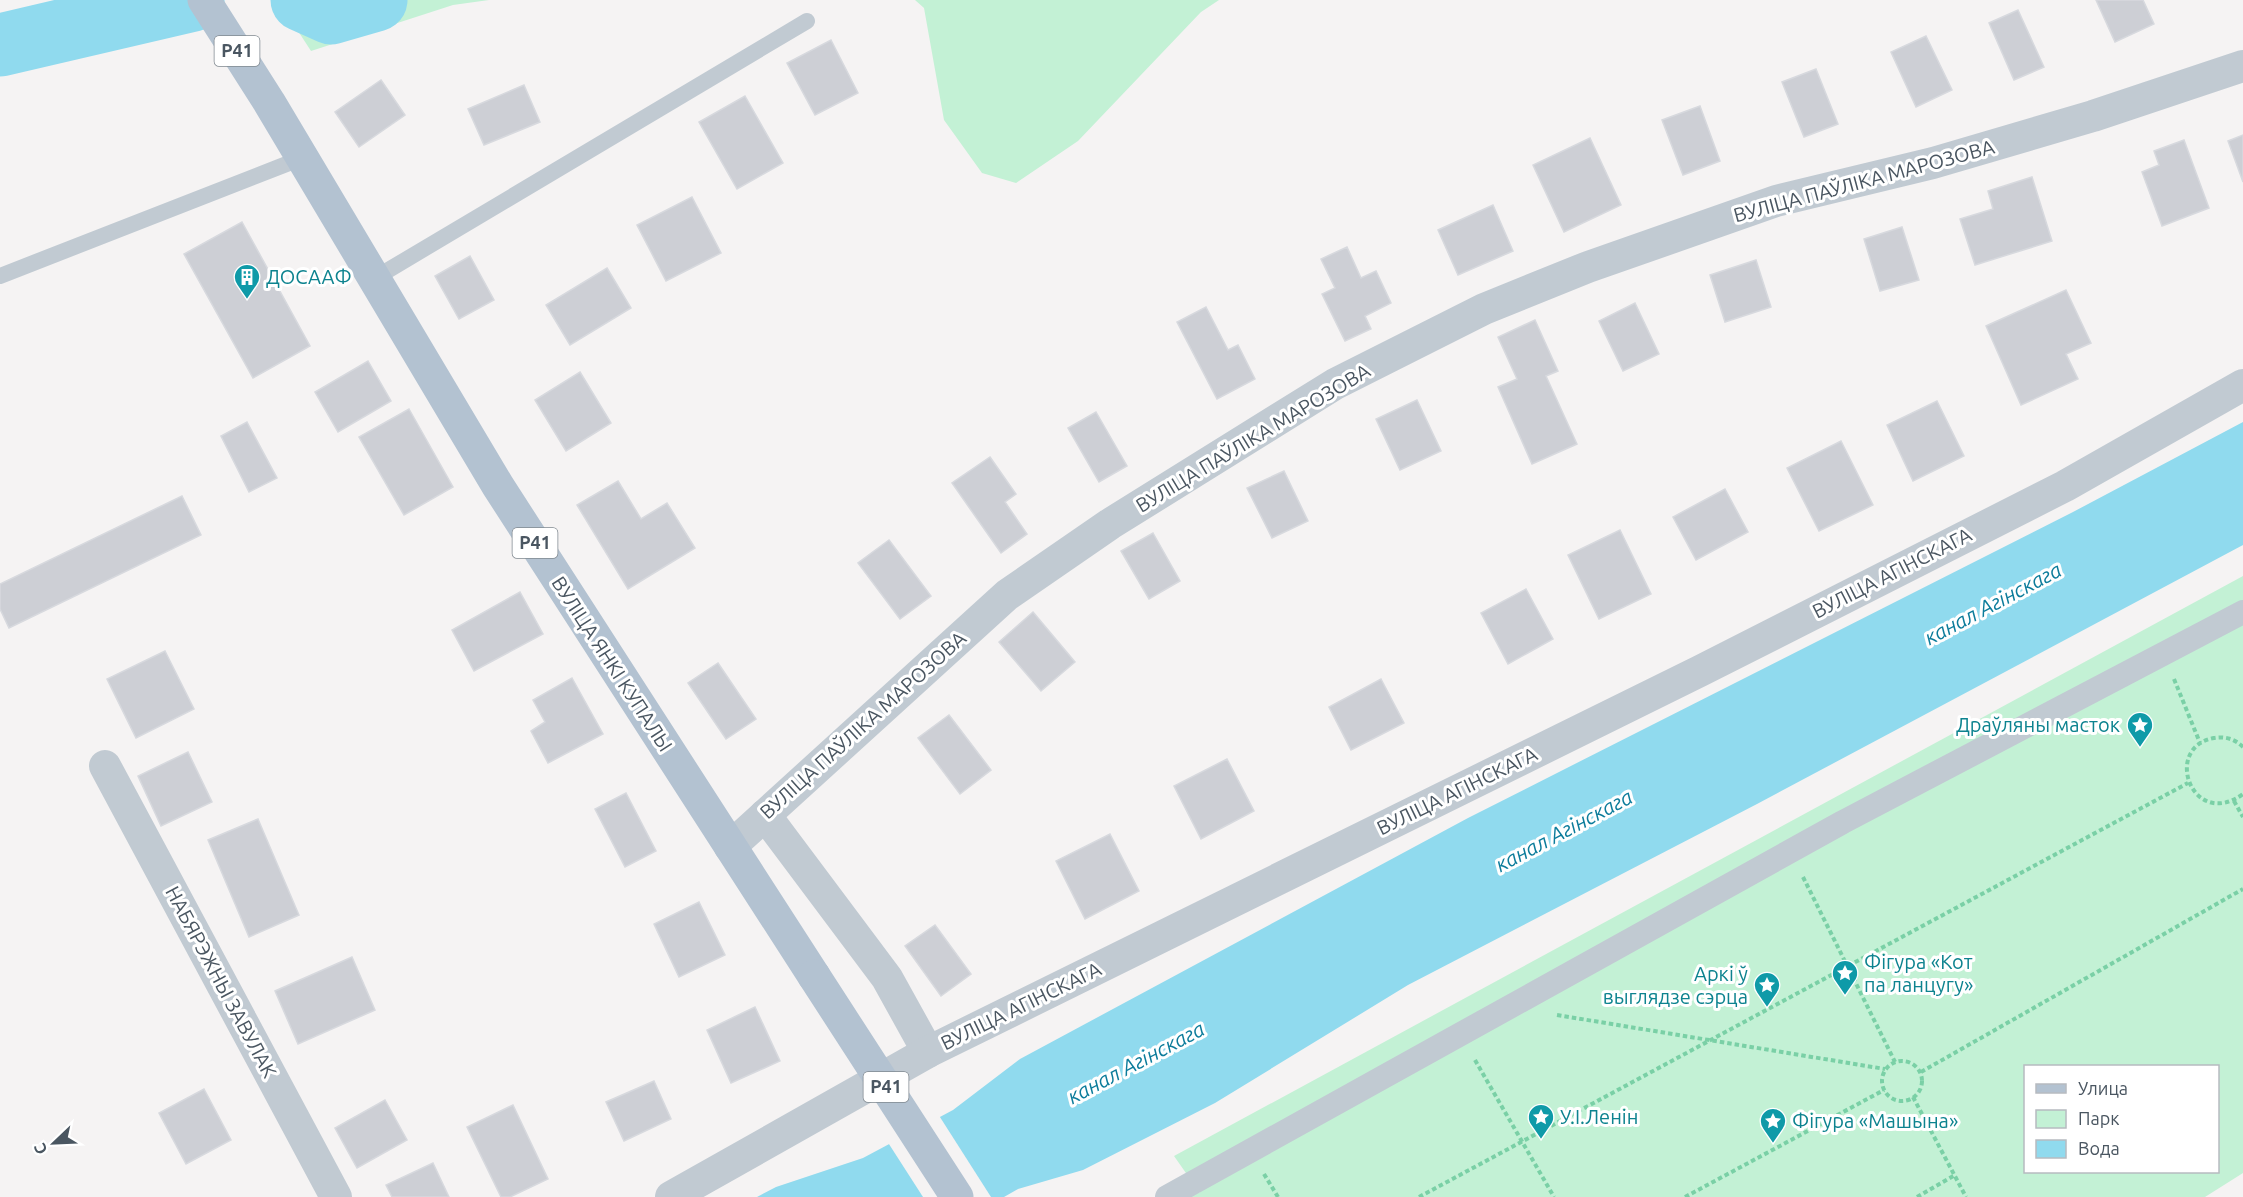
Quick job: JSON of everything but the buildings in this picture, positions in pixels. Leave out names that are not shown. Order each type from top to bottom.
[{"type":"main road","name":"ВУЛІЦА ЯНКІ КУПАЛЫ","points":[[204,0],[269,102],[498,486],[957,1197]]},
{"type":"street","name":"ВУЛІЦА ПАЎЛІКА МАРОЗОВА","points":[[730,847],[1007,595],[1110,524],[1335,384],[1484,309],[1599,263],[1776,201],[1933,163],[2093,116],[2243,66]]},
{"type":"street","name":"ВУЛІЦА АГІНСКАГА","points":[[671,1197],[928,1052],[1689,676],[2054,491],[2243,385]]},
{"type":"street","points":[[1167,1197],[1790,851],[2243,612]]},
{"type":"street","name":"НАБЯРЭЖНЫ ЗАВУЛАК","points":[[105,766],[336,1197]]},
{"type":"street","points":[[765,815],[887,978],[928,1052]]},
{"type":"lane","points":[[375,278],[807,21]]},
{"type":"lane","points":[[0,276],[302,158]]},
{"type":"path","points":[[2163,654],[2200,743]]},
{"type":"path","points":[[2243,747],[2232,739],[2221,737],[2200,743],[2187,761],[2188,783],[2202,799],[2223,804],[2243,795]]},
{"type":"path","points":[[1419,1197],[2188,783]]},
{"type":"path","points":[[2234,801],[2243,817]]},
{"type":"path","points":[[1790,851],[1895,1062]]},
{"type":"path","points":[[1921,1072],[2243,889]]},
{"type":"path","points":[[1510,1007],[1885,1069]]},
{"type":"path","points":[[1461,1034],[1554,1197]]},
{"type":"path","points":[[1903,1060],[1914,1064],[1921,1072],[1922,1082],[1919,1092],[1901,1101],[1891,1098],[1884,1090],[1882,1080],[1885,1069],[1895,1062],[1903,1060]]},
{"type":"path","points":[[1685,1197],[1884,1090]]},
{"type":"path","points":[[1913,1097],[1966,1197]]},
{"type":"path","points":[[1917,1197],[1955,1175]]},
{"type":"green space","points":[[278,0],[489,0],[453,5],[311,51]]},
{"type":"green space","points":[[915,0],[1219,0],[1201,12],[1078,141],[1016,183],[982,173],[944,120],[924,8]]},
{"type":"green space","points":[[2243,576],[2243,1173],[2205,1197],[1188,1197],[1192,1191],[1200,1193],[1174,1156]]},
{"type":"water","name":"канал Агінскага","points":[[2243,422],[2243,545],[1757,804],[1408,985],[1215,1103],[1083,1170],[1018,1189],[1004,1197],[757,1197],[776,1187],[863,1158],[953,1110],[1020,1059],[1468,818],[2073,512]]},
{"type":"pier","points":[[938,1114],[991,1197],[923,1197],[887,1141]]},
{"type":"waterway","points":[[0,45],[193,0]]},
{"type":"waterway","points":[[302,0],[331,13],[376,0]]},
{"type":"place","name":"ДОСААФ","points":[[247,300]]},
{"type":"place","name":"Драўляны масток","points":[[2140,748]]},
{"type":"place","name":"Фігура «Кот па ланцугу»","points":[[1845,996]]},
{"type":"place","name":"Аркі ў выглядзе сэрца","points":[[1767,1008]]},
{"type":"place","name":"У.І.Ленін","points":[[1541,1140]]},
{"type":"place","name":"Фігура «Машына»","points":[[1773,1144]]}]
